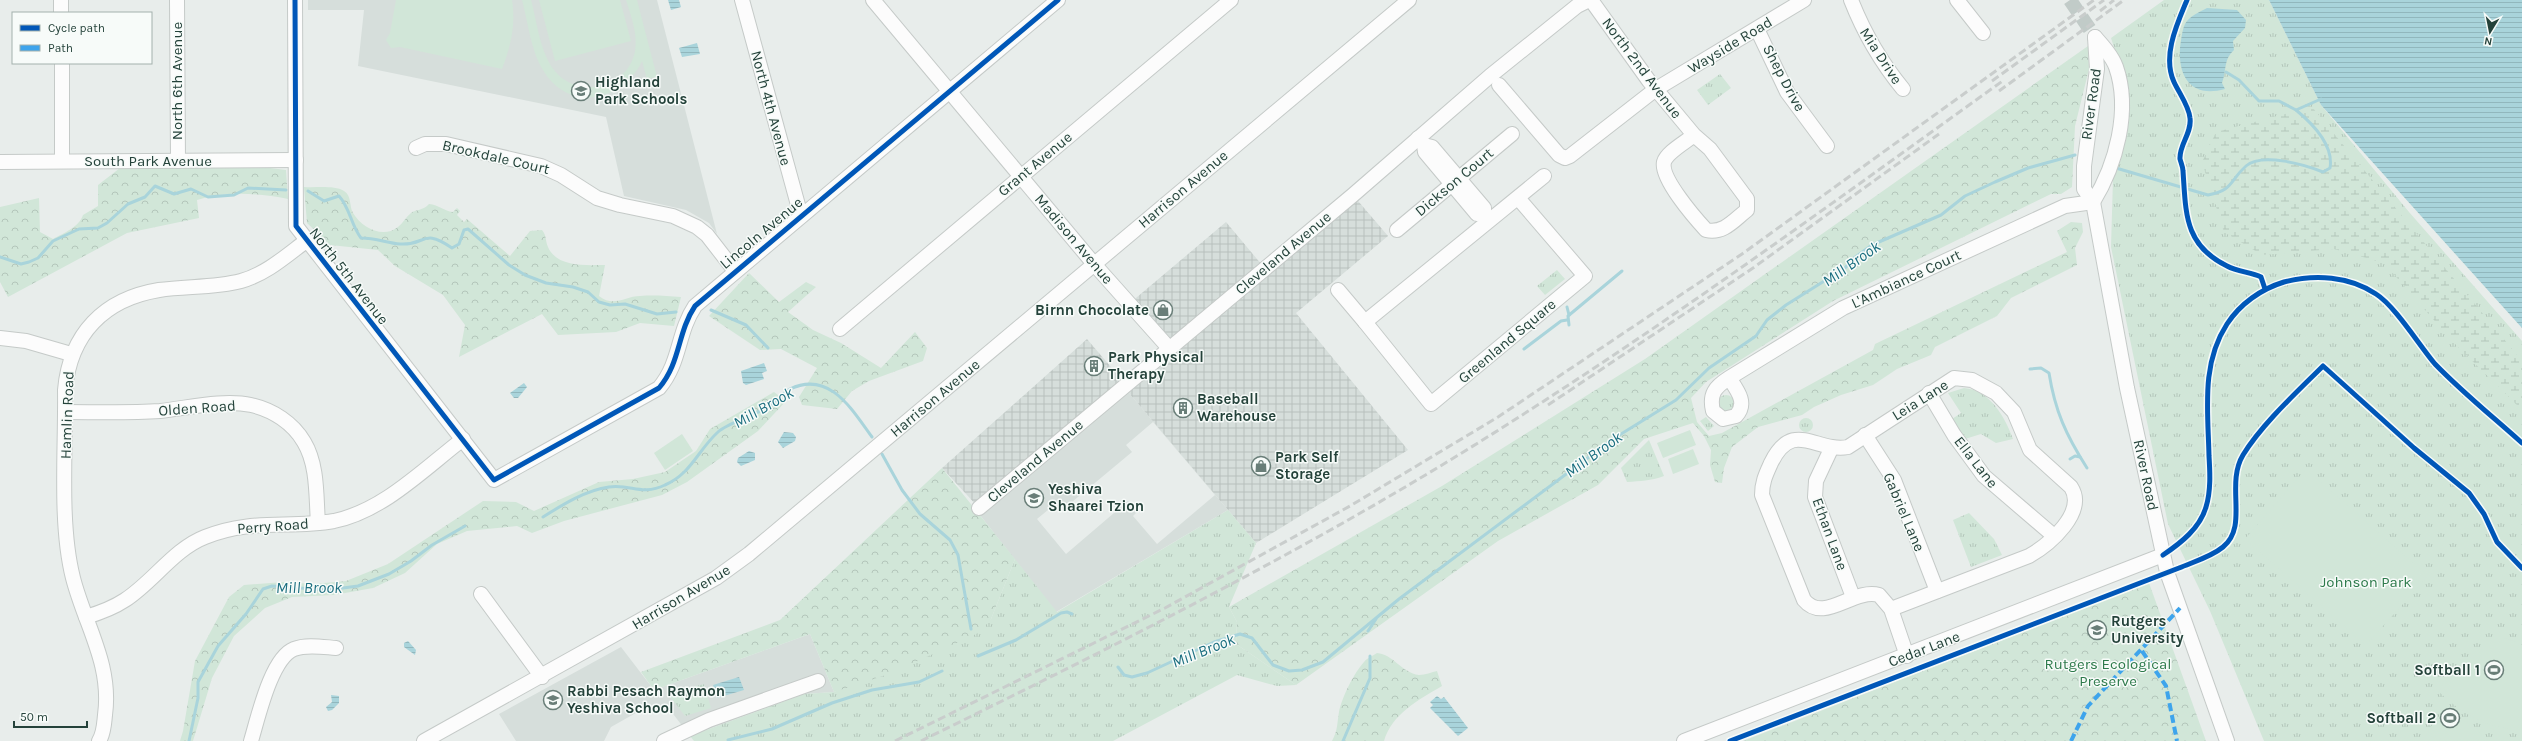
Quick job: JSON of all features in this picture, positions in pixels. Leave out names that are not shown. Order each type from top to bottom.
[{"type":"street","points":[[61,0],[61,12]]},
{"type":"street","name":"North 6th Avenue","points":[[177,0],[178,161]]},
{"type":"street","name":"North 5th Avenue","points":[[295,0],[296,226],[306,241],[494,480]]},
{"type":"street","name":"North 4th Avenue","points":[[742,0],[801,216]]},
{"type":"street","name":"Lincoln Avenue","points":[[494,480],[659,388],[674,366],[687,318],[695,306],[1058,0]]},
{"type":"street","name":"Grant Avenue","points":[[840,328],[1231,0]]},
{"type":"street","name":"Harrison Avenue","points":[[424,741],[716,578],[749,554],[1409,0]]},
{"type":"street","name":"North 2nd Avenue","points":[[1590,0],[1656,89],[1694,135],[1710,149],[1747,199],[1746,210],[1729,225],[1717,231],[1706,230],[1702,226],[1666,178],[1664,163],[1667,157],[1694,135]]},
{"type":"street","name":"Cleveland Avenue","points":[[979,508],[1168,347],[1421,142],[1490,76],[1577,6],[1590,0]]},
{"type":"street","name":"Wayside Road","points":[[1499,85],[1559,155],[1564,158],[1582,148],[1656,89],[1804,0]]},
{"type":"street","name":"Mia Drive","points":[[1851,0],[1865,35],[1885,68],[1902,89]]},
{"type":"street","points":[[1958,0],[1983,33]]},
{"type":"street","name":"Madison Avenue","points":[[879,2],[950,92],[1021,177],[1094,264],[1168,347]]},
{"type":"street","name":"Shep Drive","points":[[1757,28],[1787,92],[1827,146]]},
{"type":"street","name":"River Road","points":[[2093,202],[2105,183],[2116,146],[2122,98],[2116,66],[2095,37],[2097,69],[2085,152],[2084,189],[2093,202],[2125,381],[2167,572],[2211,701],[2227,741]]},
{"type":"street","points":[[62,64],[62,161]]},
{"type":"street","name":"Dickson Court","points":[[1397,230],[1455,180],[1512,134]]},
{"type":"street","points":[[1421,142],[1424,152],[1455,180],[1477,214],[1486,216]]},
{"type":"street","name":"Brookdale Court","points":[[416,148],[425,144],[446,144],[551,169],[597,198],[685,220],[707,235],[736,270]]},
{"type":"street","name":"South Park Avenue","points":[[0,162],[296,160]]},
{"type":"street","points":[[1364,322],[1486,216],[1518,198],[1544,176]]},
{"type":"street","name":"Greenland Square","points":[[1338,290],[1431,404],[1585,276],[1518,198]]},
{"type":"street","name":"L'Ambiance Court","points":[[1729,378],[1843,308],[2065,206],[2093,202]]},
{"type":"street","name":"Hamlin Road","points":[[99,741],[103,734],[105,720],[107,681],[73,578],[68,555],[65,412],[67,370],[71,354],[90,326],[117,304],[132,297],[160,290],[242,281],[269,268],[306,241]]},
{"type":"street","points":[[0,338],[26,341],[71,354]]},
{"type":"street","name":"Leia Lane","points":[[1831,449],[1848,447],[1954,378],[1972,380],[1996,393],[2014,412],[2030,450],[2071,487],[2076,494],[2074,513],[2042,549],[2029,556],[1891,609]]},
{"type":"street","name":"Ella Lane","points":[[1929,393],[1954,435],[1984,476],[2054,536]]},
{"type":"street","name":"Olden Road","points":[[65,412],[145,411],[230,404],[250,405],[273,412],[292,426],[305,443],[313,467],[318,523]]},
{"type":"street","name":"Gabriel Lane","points":[[1865,435],[1894,480],[1937,591]]},
{"type":"street","name":"Perry Road","points":[[86,617],[124,601],[183,551],[204,537],[232,528],[257,524],[318,523],[345,518],[386,498],[463,439]]},
{"type":"street","points":[[1831,449],[1810,439],[1793,440],[1783,446],[1775,455],[1764,479],[1762,495],[1800,591],[1808,604],[1816,609],[1824,609],[1853,597],[1865,594],[1879,596],[1891,609],[1907,656]]},
{"type":"street","name":"Ethan Lane","points":[[1831,449],[1816,481],[1815,497],[1853,597]]},
{"type":"street","name":"Cedar Lane","points":[[1684,741],[1907,656],[2163,555]]},
{"type":"street","points":[[481,594],[542,676]]},
{"type":"street","points":[[250,741],[274,670],[286,653],[306,647],[336,648]]},
{"type":"street","points":[[664,741],[709,720],[818,681]]},
{"type":"shaded area","name":"Highland Park Schools","points":[[308,0],[657,0],[717,234],[709,223],[686,210],[624,196],[606,117],[358,66],[364,10],[308,10]]},
{"type":"shaded area","points":[[1353,195],[1388,236],[1296,313],[1408,450],[1256,543],[1123,386],[979,508],[942,468],[1087,339],[1122,380],[1164,345],[1130,303],[1226,222],[1262,265]]},
{"type":"shaded area","name":"Yeshiva Shaarei Tzion","points":[[1123,386],[1228,510],[1056,612],[976,510]],"holes":[[[1153,422],[1215,495],[1157,544],[1133,516],[1137,512],[1128,501],[1066,554],[1037,519],[1054,505],[1060,512],[1132,452],[1126,445]]]},
{"type":"shaded area","points":[[810,634],[834,692],[804,694],[690,736],[667,706],[648,707],[634,714],[611,727],[604,741],[516,741],[499,714],[621,647],[654,690]]},
{"type":"green space","points":[[396,0],[512,0],[512,35],[502,69],[400,47],[391,48],[386,40],[390,33]]},
{"type":"green space","points":[[522,0],[531,0],[542,46],[549,63],[554,70],[564,79],[575,85],[588,87],[600,86],[612,82],[623,74],[630,64],[635,51],[636,38],[634,25],[626,0],[637,0],[657,77],[647,79],[642,61],[633,75],[622,86],[609,93],[595,97],[580,97],[566,92],[554,84],[543,70],[539,62],[533,45]]},
{"type":"green space","points":[[539,0],[620,0],[631,41],[555,61]]},
{"type":"green space","name":"Johnson Park","points":[[2164,0],[2269,0],[2321,105],[2409,212],[2522,341],[2522,741],[2264,741],[2210,611],[2168,524],[2111,247],[2113,178],[2126,84],[2111,38]]},
{"type":"green space","points":[[2088,46],[2089,69],[2075,126],[2072,187],[2061,194],[2051,194],[1833,301],[1706,382],[1691,398],[1697,422],[1709,436],[1722,433],[1873,350],[1875,344],[2067,252],[2057,231],[2071,222],[2082,223],[2083,232],[2075,248],[2077,265],[2011,298],[1997,316],[1935,347],[1931,355],[1897,369],[1873,385],[1841,395],[1814,407],[1802,415],[1758,427],[1732,447],[1724,468],[1722,483],[1715,482],[1710,465],[1711,450],[1704,436],[1693,423],[1644,439],[1598,485],[1498,541],[1296,685],[1236,644],[1237,622],[1229,607],[1442,486],[1645,359]]},
{"type":"green space","points":[[1720,74],[1731,88],[1708,105],[1697,90]]},
{"type":"green space","points":[[2312,107],[2522,361],[2522,410],[2453,342],[2384,263],[2334,249],[2262,255],[2224,232],[2202,162],[2216,132]]},
{"type":"green space","points":[[120,168],[270,168],[286,170],[288,199],[254,194],[231,194],[197,200],[199,218],[127,233],[8,297],[0,282],[0,207],[39,198],[40,232],[53,239],[71,229],[78,223],[83,215],[98,206],[98,185]]},
{"type":"green space","points":[[304,187],[330,187],[344,191],[347,193],[353,213],[357,218],[367,227],[380,232],[386,232],[398,227],[411,213],[424,208],[429,204],[453,212],[457,208],[460,211],[457,215],[464,222],[467,219],[510,256],[530,231],[542,230],[545,234],[548,247],[552,254],[558,259],[573,264],[605,265],[599,296],[604,299],[615,301],[635,296],[681,297],[674,326],[640,323],[616,332],[558,335],[542,314],[459,357],[465,325],[443,295],[395,266],[378,250],[330,245],[307,223]]},
{"type":"green space","points":[[1557,270],[1565,279],[1545,295],[1537,286]]},
{"type":"green space","points":[[749,273],[779,302],[806,282],[816,287],[788,312],[813,330],[841,343],[881,368],[915,332],[927,348],[923,361],[869,381],[852,391],[837,409],[802,405],[799,397],[817,368],[781,349],[760,350],[709,316]]},
{"type":"green space","points":[[1964,388],[1973,390],[1989,399],[2006,422],[2013,439],[1996,443],[1981,434],[1965,439],[1952,419],[1961,413],[1948,393]]},
{"type":"green space","points":[[774,392],[786,401],[758,431],[687,482],[662,495],[564,521],[532,533],[517,526],[467,531],[437,544],[405,573],[373,588],[334,595],[292,597],[265,608],[234,636],[212,678],[193,741],[180,741],[195,661],[229,597],[244,585],[284,582],[313,584],[346,581],[388,564],[483,501],[516,502],[534,511],[599,482],[633,479],[665,472],[696,451],[710,429]]},
{"type":"green space","points":[[1723,395],[1729,395],[1734,400],[1732,409],[1729,411],[1723,411],[1718,406],[1718,400]]},
{"type":"green space","points":[[1706,417],[1714,426],[1708,431],[1700,421]]},
{"type":"green space","points":[[1806,418],[1811,420],[1813,425],[1811,430],[1806,432],[1801,430],[1799,425],[1801,420]]},
{"type":"green space","points":[[1690,430],[1696,445],[1663,458],[1657,443]]},
{"type":"green space","points":[[682,434],[693,451],[665,470],[654,453]]},
{"type":"green space","points":[[1649,440],[1664,476],[1650,480],[1627,482],[1621,468]]},
{"type":"green space","points":[[1693,449],[1699,464],[1673,474],[1668,459]]},
{"type":"green space","points":[[942,468],[1015,559],[991,619],[978,633],[892,673],[834,692],[810,634],[654,690],[641,672],[780,620]]},
{"type":"green space","points":[[2306,469],[2428,576],[2366,645],[2245,539]]},
{"type":"green space","points":[[1228,510],[1256,543],[1229,607],[1237,622],[1236,644],[1296,685],[1277,686],[1237,675],[1113,741],[694,741],[690,736],[804,694],[834,692],[991,619],[1015,559],[1057,612]]},
{"type":"green space","points":[[1969,513],[1994,539],[2002,555],[1971,567],[1953,520]]},
{"type":"green space","name":"Rutgers Ecological Preserve","points":[[2149,583],[2206,741],[1743,741]]},
{"type":"green space","name":"Softball 1","points":[[2504,638],[2517,642],[2522,648],[2522,729],[2498,727],[2477,720],[2458,708],[2439,692]]},
{"type":"green space","points":[[1377,653],[1383,654],[1413,674],[1421,675],[1437,671],[1442,686],[1415,702],[1400,715],[1388,731],[1384,741],[1332,741],[1343,699],[1356,672],[1368,658]]},
{"type":"green space","points":[[704,684],[711,708],[685,716],[668,694]]},
{"type":"green space","name":"Softball 2","points":[[2448,707],[2477,729],[2485,741],[2418,741]]},
{"type":"water","points":[[668,0],[679,0],[681,7],[671,10]]},
{"type":"water","points":[[2269,0],[2522,0],[2522,328],[2321,105]]},
{"type":"water","points":[[2207,8],[2237,10],[2246,20],[2245,28],[2233,41],[2234,50],[2228,58],[2222,83],[2225,89],[2214,91],[2204,91],[2190,84],[2185,77],[2180,59],[2181,39],[2185,24],[2192,16]]},
{"type":"water","points":[[697,43],[700,54],[682,57],[679,48]]},
{"type":"water","points":[[764,363],[767,371],[762,373],[764,379],[746,385],[743,383],[741,371]]},
{"type":"water","points":[[524,383],[527,387],[518,398],[514,398],[510,393]]},
{"type":"water","points":[[784,432],[793,433],[796,437],[795,441],[783,448],[778,442]]},
{"type":"water","points":[[749,451],[755,453],[755,460],[741,466],[737,462],[738,458]]},
{"type":"water","points":[[408,641],[416,650],[415,655],[404,647],[404,643]]},
{"type":"water","points":[[739,677],[744,690],[717,698],[713,685]]},
{"type":"water","points":[[331,695],[339,696],[339,703],[332,710],[328,711],[326,707],[332,702]]},
{"type":"water","points":[[1437,696],[1441,699],[1444,697],[1468,728],[1458,736],[1430,708],[1433,705],[1430,702]]},
{"type":"waterway","points":[[2226,72],[2239,80],[2259,101],[2279,101],[2296,110],[2321,99]]},
{"type":"waterway","name":"Mill Brook","points":[[2116,168],[2208,195],[2227,188],[2246,166],[2253,162],[2262,160],[2295,163],[2323,172],[2330,168],[2329,151],[2315,128],[2296,110]]},
{"type":"waterway","name":"Mill Brook","points":[[1118,667],[1124,675],[1132,677],[1147,673],[1214,642],[1240,634],[1252,638],[1273,665],[1289,671],[1302,670],[1323,662],[1399,599],[1613,439],[1676,400],[1709,368],[1756,336],[1767,320],[1786,305],[1845,268],[1854,258],[1872,245],[1941,215],[1965,196],[1995,182],[2028,168],[2075,155]]},
{"type":"waterway","points":[[0,257],[21,264],[38,258],[53,241],[79,229],[98,228],[107,223],[128,204],[145,197],[155,186],[174,194],[191,189],[208,197],[234,195],[248,188],[286,190]]},
{"type":"waterway","points":[[308,191],[324,201],[339,196],[346,206],[361,238],[400,244],[415,243],[429,238],[442,242],[452,248],[459,244],[464,230],[468,229],[509,265],[525,275],[546,283],[573,287],[588,292],[599,302],[610,305],[625,304],[657,314],[676,312]]},
{"type":"waterway","points":[[1569,325],[1568,316],[1622,271]]},
{"type":"waterway","points":[[1567,307],[1569,315]]},
{"type":"waterway","points":[[711,310],[746,325],[768,348]]},
{"type":"waterway","points":[[1524,349],[1561,321],[1567,320]]},
{"type":"waterway","points":[[2030,369],[2041,368],[2049,373],[2051,387],[2062,422],[2073,445],[2087,468]]},
{"type":"waterway","name":"Mill Brook","points":[[543,517],[574,499],[592,491],[609,487],[649,490],[665,485],[681,475],[718,432],[772,404],[790,389],[804,384],[817,385],[828,389],[838,396],[848,405],[872,437]]},
{"type":"waterway","name":"Mill Brook","points":[[882,454],[902,490],[920,514],[950,540],[958,555],[971,629]]},
{"type":"waterway","points":[[2070,459],[2075,456],[2080,457]]},
{"type":"waterway","name":"Mill Brook","points":[[189,741],[198,698],[198,682],[218,646],[246,614],[263,589],[272,586],[328,590],[358,586],[389,574],[411,561],[432,545],[465,526]]},
{"type":"waterway","name":"Mill Brook","points":[[978,656],[1016,640],[1061,613],[1067,612],[1072,614]]},
{"type":"waterway","name":"Mill Brook","points":[[1368,631],[1376,619]]},
{"type":"waterway","points":[[1343,741],[1370,678],[1370,656]]},
{"type":"waterway","points":[[728,740],[772,729],[832,703],[872,690],[919,682],[942,671]]},
{"type":"tunnel","points":[[2070,0],[2095,37]]},
{"type":"railway","points":[[895,741],[1165,608],[1350,506],[1498,417],[1742,254],[2094,0]]},
{"type":"railway","points":[[1992,81],[2104,0]]},
{"type":"railway","points":[[2100,11],[2114,0]]},
{"type":"railway","points":[[1999,91],[2124,0]]},
{"type":"railway","points":[[921,741],[1137,633],[1280,558],[1350,519],[1489,436],[1620,351],[1813,217],[2004,80]]},
{"type":"railway","points":[[1548,405],[1753,268],[1939,134]]},
{"type":"marked path","points":[[2071,741],[2088,706],[2180,608]]},
{"type":"marked path","points":[[2142,651],[2166,686],[2177,741]]},
{"type":"cycle path","points":[[295,0],[296,226],[494,480],[659,388],[671,368],[689,316],[695,306],[1058,0]]},
{"type":"cycle path","points":[[2187,0],[2172,40],[2170,62],[2174,82],[2186,104],[2190,118],[2189,129],[2180,154],[2183,170],[2185,201],[2190,226],[2195,238],[2202,248],[2213,258],[2231,268],[2261,277],[2265,289]]},
{"type":"cycle path","points":[[2163,555],[2183,540],[2195,528],[2203,515],[2208,501],[2210,475],[2207,405],[2208,388],[2213,355],[2219,339],[2227,324],[2238,310],[2259,293],[2284,282],[2296,279],[2332,278],[2355,283],[2376,294],[2399,316],[2435,364],[2522,443]]},
{"type":"cycle path","points":[[1730,741],[2179,568],[2218,551],[2231,538],[2235,528],[2236,479],[2238,467],[2243,455],[2270,420],[2323,366],[2414,448],[2469,493],[2484,514],[2497,542],[2522,568]]},
{"type":"place","name":"Highland Park Schools","points":[[581,91]]},
{"type":"place","name":"Birnn Chocolate","points":[[1163,310]]},
{"type":"place","name":"Park Physical Therapy","points":[[1094,366]]},
{"type":"place","name":"Baseball Warehouse","points":[[1183,408]]},
{"type":"place","name":"Park Self Storage","points":[[1261,466]]},
{"type":"place","name":"Yeshiva Shaarei Tzion","points":[[1034,498]]},
{"type":"place","name":"Rutgers University","points":[[2097,630]]},
{"type":"place","name":"Softball 1","points":[[2494,670]]},
{"type":"place","name":"Rabbi Pesach Raymon Yeshiva School","points":[[553,700]]},
{"type":"place","name":"Softball 2","points":[[2450,718]]}]
